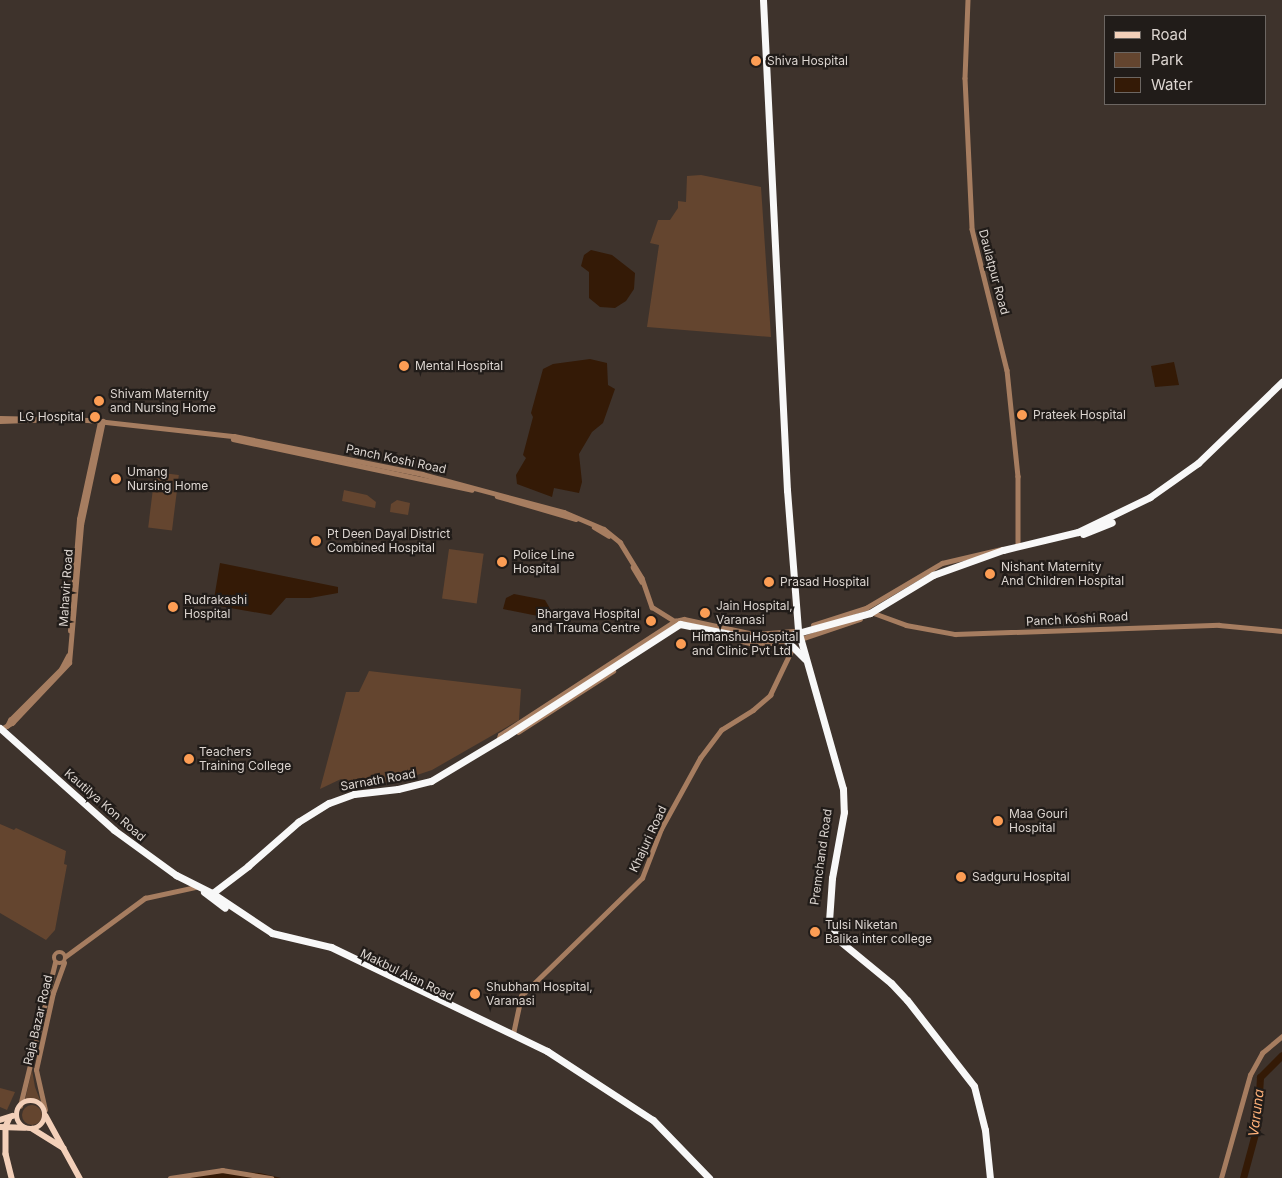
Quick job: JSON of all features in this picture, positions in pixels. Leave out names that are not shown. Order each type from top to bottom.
[{"type":"highway","name":"Premchand Road","points":[[763,0],[787,490],[798,630],[840,772],[844,812],[828,904],[830,927],[841,942],[892,983],[974,1086],[990,1178]]},
{"type":"highway","points":[[1026,545],[1090,527],[1163,488],[1208,454],[1282,382]]},
{"type":"highway","points":[[1026,545],[1093,531],[1151,500],[1196,470],[1282,387]]},
{"type":"highway","name":"Sarnath Road","points":[[211,896],[268,850],[298,822],[329,803],[354,794],[398,789],[431,781],[506,736],[680,624],[755,639],[812,632],[870,613],[948,567],[1026,545]]},
{"type":"highway","points":[[791,643],[807,660]]},
{"type":"highway","name":"Kautilya Kon Road","points":[[3,728],[135,847],[211,896]]},
{"type":"highway","name":"Makbul Alan Road","points":[[211,896],[272,933],[332,947],[513,1034],[644,1113],[709,1178]]},
{"type":"highway","name":"Makbul Alan Road","points":[[211,896],[270,936],[328,950],[532,1049],[664,1131]]},
{"type":"main road","points":[[12,1178],[6,1154],[3,1127],[20,1106],[32,1101],[45,1113],[80,1178]]},
{"type":"main road","points":[[17,1112],[18,1121],[24,1128]]},
{"type":"main road","points":[[33,1129],[41,1126],[45,1113]]},
{"type":"main road","points":[[0,1120],[10,1118]]},
{"type":"main road","points":[[3,1127],[33,1129],[67,1151]]},
{"type":"street","name":"Daulatpur Road","points":[[968,0],[965,78],[972,229],[1007,370],[1018,483],[1018,547]]},
{"type":"street","name":"Panch Koshi Road","points":[[0,420],[58,419],[101,421],[279,444],[422,474],[564,512],[604,529],[620,542],[632,558],[652,607],[675,620],[683,627],[741,643],[758,645],[791,643],[875,614]]},
{"type":"street","points":[[3,728],[55,677],[68,654],[79,519],[101,421]]},
{"type":"street","points":[[866,608],[942,563],[994,548],[1003,550]]},
{"type":"street","points":[[875,614],[944,572],[996,555],[1003,550]]},
{"type":"street","name":"Panch Koshi Road","points":[[675,620],[684,619],[754,634],[798,630],[866,608],[875,614],[906,625],[955,634],[1219,625],[1282,631]]},
{"type":"street","points":[[675,620],[500,735],[498,741],[503,741],[548,714],[676,628],[683,627]]},
{"type":"street","name":"Khajuri Road","points":[[513,1034],[521,996],[642,878],[661,829],[700,758],[721,730],[753,710],[770,696],[791,643]]},
{"type":"street","points":[[20,1106],[55,962],[54,956],[58,952],[66,956],[145,898],[199,888]]},
{"type":"street","name":"Raja Bazar Road","points":[[45,1113],[36,1070],[53,993],[66,956]]},
{"type":"street","points":[[55,962],[64,963]]},
{"type":"street","points":[[1221,1178],[1250,1075],[1262,1053],[1282,1036]]},
{"type":"street","points":[[170,1178],[222,1170],[271,1178]]},
{"type":"green space","points":[[701,175],[761,187],[771,337],[647,327],[659,245],[650,243],[658,220],[670,220],[678,208],[678,201],[686,202],[687,176]]},
{"type":"green space","points":[[155,472],[179,475],[172,531],[148,528]]},
{"type":"green space","points":[[344,490],[367,495],[376,502],[375,508],[342,501]]},
{"type":"green space","points":[[397,500],[410,503],[408,515],[390,512],[391,504]]},
{"type":"green space","points":[[449,549],[484,554],[477,603],[442,599]]},
{"type":"green space","points":[[369,671],[521,689],[519,720],[432,770],[396,782],[348,785],[341,779],[320,789],[346,692],[359,692]]},
{"type":"green space","points":[[0,824],[14,830],[16,828],[66,851],[64,864],[67,865],[55,930],[46,940],[0,913]]},
{"type":"green space","points":[[32,1070],[35,1087],[40,1100],[25,1100]]},
{"type":"green space","points":[[0,1088],[15,1092],[7,1110],[0,1107]]},
{"type":"green space","points":[[32,1105],[39,1108],[42,1115],[39,1122],[32,1125],[25,1122],[22,1115],[25,1108]]},
{"type":"water","points":[[591,250],[612,255],[635,273],[634,289],[626,301],[615,308],[600,307],[589,298],[589,272],[581,266],[584,255]]},
{"type":"water","points":[[590,359],[607,363],[608,385],[615,389],[603,423],[592,432],[579,454],[582,482],[579,493],[554,488],[552,497],[517,484],[516,475],[526,458],[523,455],[533,417],[531,413],[543,369],[553,364]]},
{"type":"water","points":[[1174,362],[1179,385],[1155,387],[1151,366]]},
{"type":"water","points":[[220,563],[338,587],[338,593],[310,598],[286,598],[271,615],[213,605]]},
{"type":"water","points":[[514,594],[545,600],[552,612],[548,618],[503,609],[506,598]]},
{"type":"water","points":[[213,1171],[260,1173],[281,1178],[186,1178]]},
{"type":"waterway","name":"Varuna","points":[[1243,1178],[1257,1126],[1260,1077],[1282,1055]]},
{"type":"place","name":"Shiva Hospital","points":[[756,61]]},
{"type":"place","name":"Mental Hospital","points":[[404,366]]},
{"type":"place","name":"Shivam Maternity and Nursing Home","points":[[99,401]]},
{"type":"place","name":"Prateek Hospital","points":[[1022,415]]},
{"type":"place","name":"LG Hospital","points":[[95,417]]},
{"type":"place","name":"Umang Nursing Home","points":[[116,479]]},
{"type":"place","name":"Pt Deen Dayal District Combined Hospital","points":[[316,541]]},
{"type":"place","name":"Police Line Hospital","points":[[502,562]]},
{"type":"place","name":"Nishant Maternity And Children Hospital","points":[[990,574]]},
{"type":"place","name":"Prasad Hospital","points":[[769,582]]},
{"type":"place","name":"Rudrakashi Hospital","points":[[173,607]]},
{"type":"place","name":"Jain Hospital, Varanasi","points":[[705,613]]},
{"type":"place","name":"Bhargava Hospital and Trauma Centre","points":[[651,621]]},
{"type":"place","name":"Himanshu Hospital and Clinic Pvt Ltd","points":[[681,644]]},
{"type":"place","name":"Teachers Training College","points":[[189,759]]},
{"type":"place","name":"Maa Gouri Hospital","points":[[998,821]]},
{"type":"place","name":"Sadguru Hospital","points":[[961,877]]},
{"type":"place","name":"Tulsi Niketan Balika inter college","points":[[815,932]]},
{"type":"place","name":"Shubham Hospital, Varanasi","points":[[475,994]]}]
